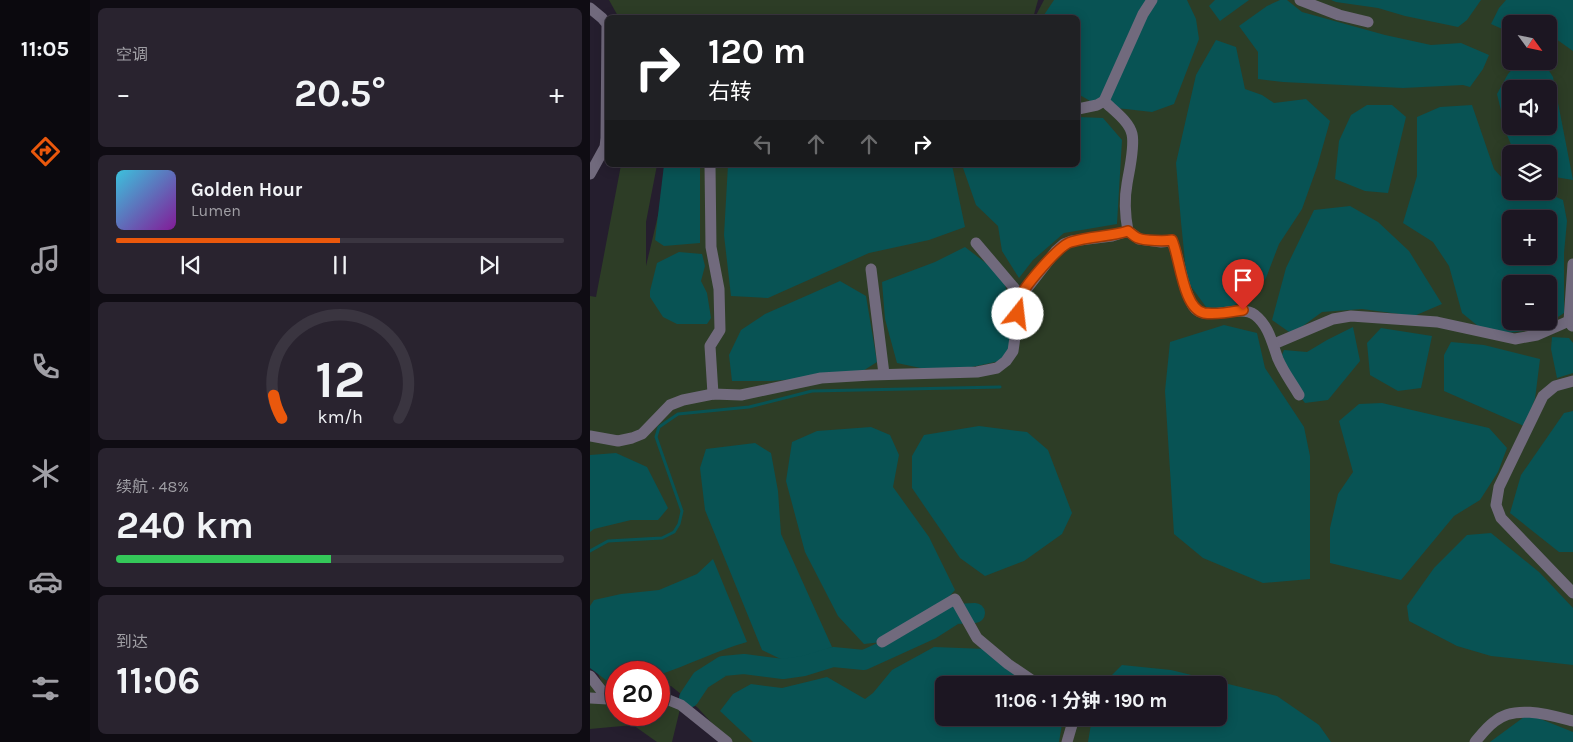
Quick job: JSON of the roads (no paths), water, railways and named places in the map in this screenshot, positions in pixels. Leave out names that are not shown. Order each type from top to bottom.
[{"type":"street","points":[[1080,109],[1097,105],[1104,101],[1143,14],[1152,0]]},
{"type":"street","points":[[1300,0],[1339,15],[1368,22]]},
{"type":"street","points":[[590,8],[605,22]]},
{"type":"street","points":[[1104,101],[1126,122],[1132,134],[1131,167],[1125,200],[1125,216],[1128,231],[1138,239],[1161,242],[1172,240],[1187,293],[1194,309],[1202,313],[1212,314],[1243,310],[1253,314],[1263,323],[1274,344],[1278,359],[1299,395]]},
{"type":"street","points":[[590,174],[605,147]]},
{"type":"street","points":[[710,167],[711,247],[719,289],[720,330],[710,346],[712,394]]},
{"type":"street","points":[[590,436],[618,441],[632,438],[642,434],[670,405],[683,400],[712,394],[742,395],[821,378],[884,374],[977,372],[997,368],[1006,361],[1013,351],[1021,296],[1056,251],[1064,244],[1072,241],[1112,236],[1128,231]]},
{"type":"street","points":[[976,243],[1021,296]]},
{"type":"street","points":[[1274,344],[1334,319],[1351,316],[1437,322],[1515,340],[1537,335],[1571,324],[1573,264]]},
{"type":"street","points":[[871,269],[884,374]]},
{"type":"street","points":[[1573,381],[1554,386],[1543,396],[1499,487],[1496,505],[1501,518],[1573,593]]},
{"type":"street","points":[[882,642],[955,599],[977,638],[1026,676]]},
{"type":"street","points":[[590,676],[605,692]]},
{"type":"street","points":[[590,698],[605,699]]},
{"type":"street","points":[[670,700],[681,705],[727,742]]},
{"type":"street","points":[[1475,742],[1494,721],[1505,715],[1522,712],[1552,715],[1573,721]]},
{"type":"street","points":[[1067,742],[1072,726]]},
{"type":"waterway","points":[[590,551],[608,541],[662,538],[674,532],[679,524],[682,511],[656,437],[659,427],[678,414],[749,407],[812,391],[1000,387]]},
{"type":"waterway","points":[[689,698],[701,680],[723,666],[744,664],[783,669],[804,666],[833,657],[864,660],[930,630],[955,614],[975,613]]}]
